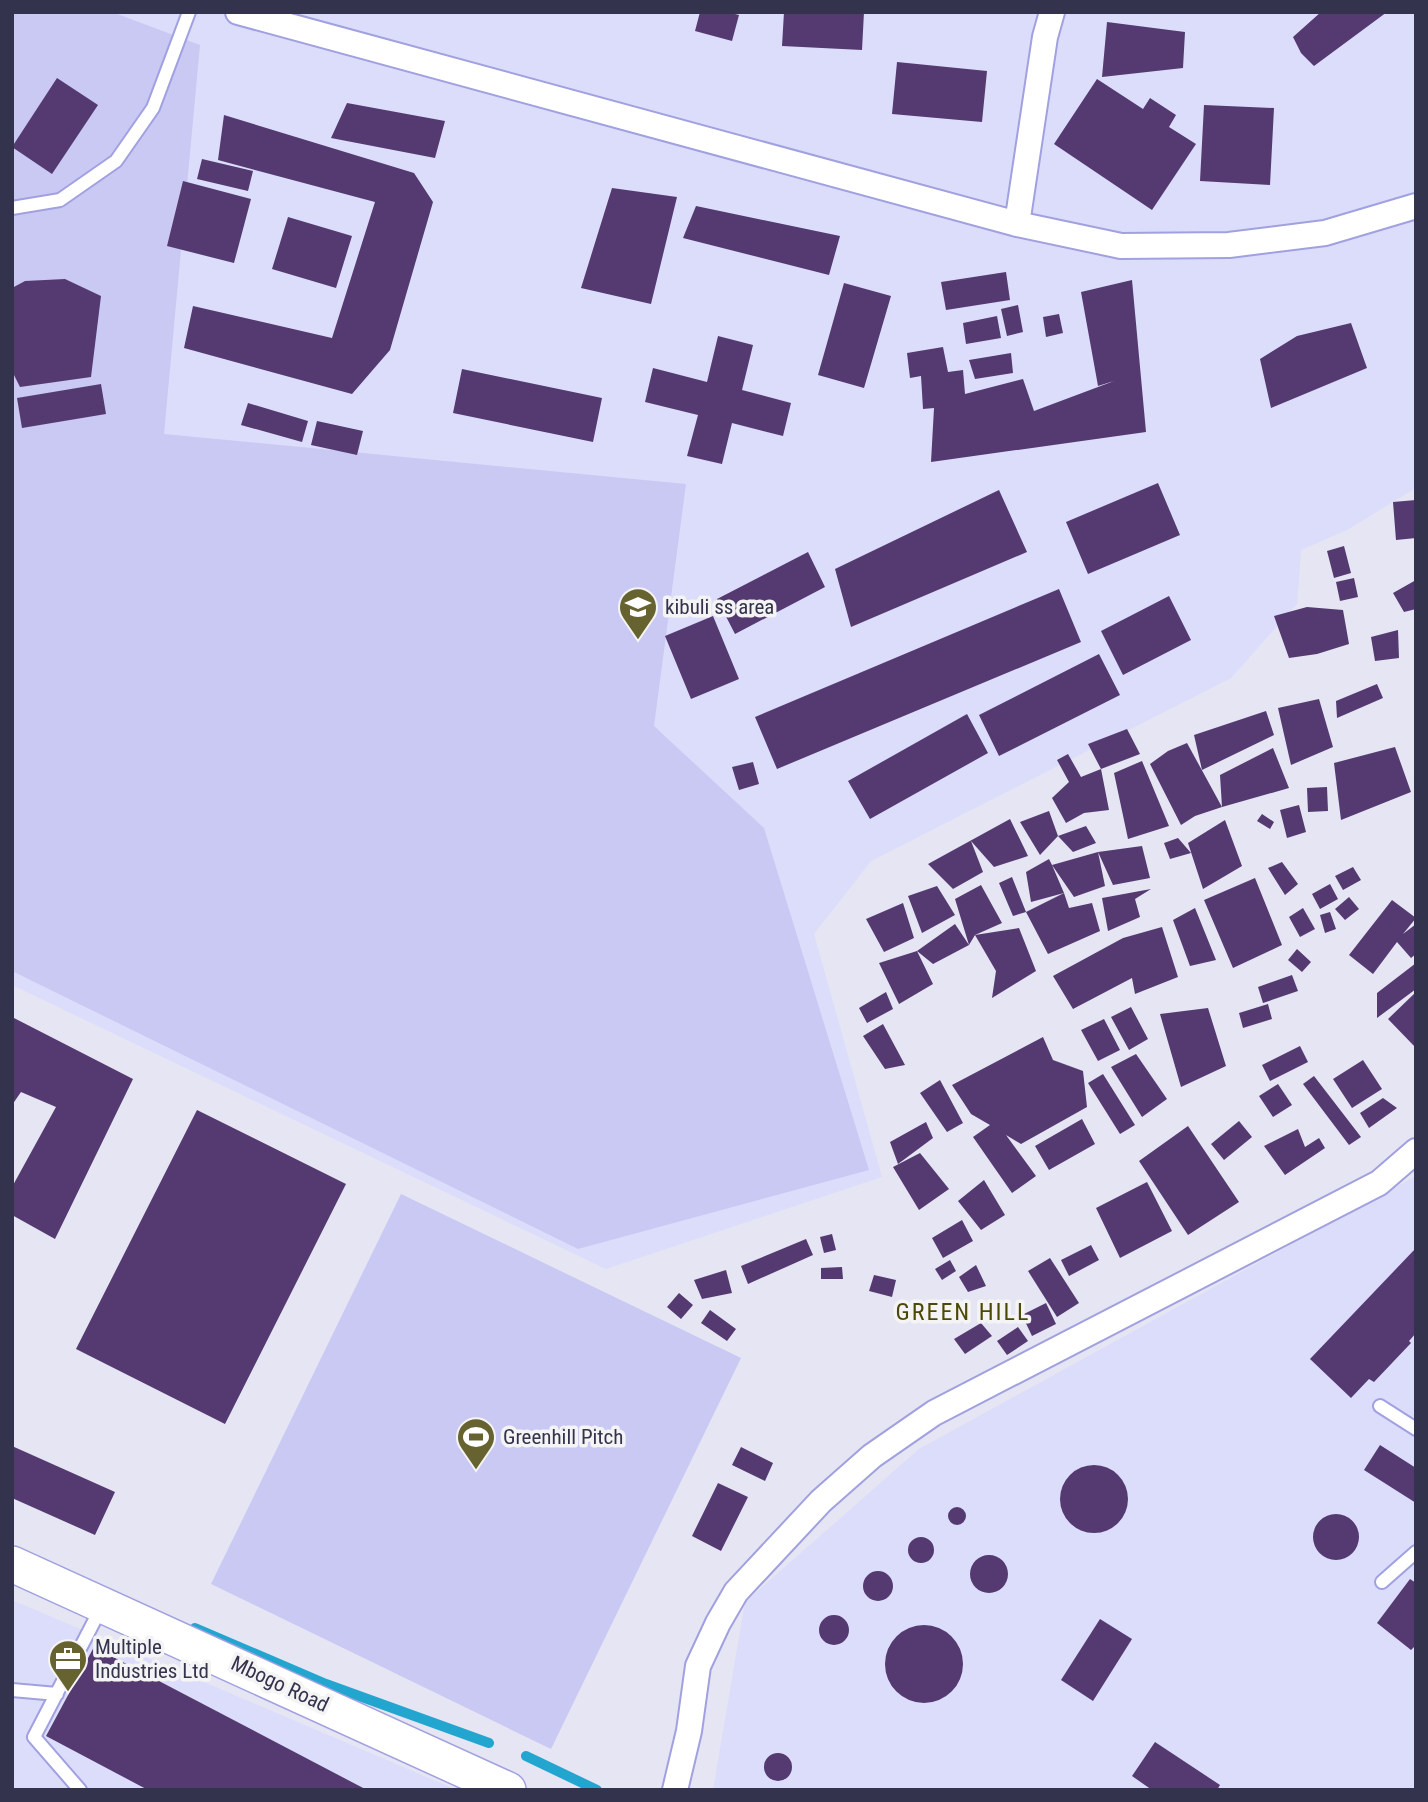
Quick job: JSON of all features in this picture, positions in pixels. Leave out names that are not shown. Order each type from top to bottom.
[{"type":"street","points":[[238,12],[1017,224],[1121,246],[1229,245],[1325,233],[1416,206]]},
{"type":"street","points":[[1017,224],[1045,37],[1052,12]]},
{"type":"street","points":[[675,1790],[689,1731],[698,1666],[730,1602],[790,1531],[872,1456],[934,1413],[1379,1182],[1416,1152]]},
{"type":"street","name":"Mbogo Road","points":[[12,1564],[508,1790]]},
{"type":"lane","points":[[12,208],[60,200],[116,161],[153,108],[190,12]]},
{"type":"lane","points":[[1380,1406],[1416,1429]]},
{"type":"lane","points":[[1382,1582],[1416,1552]]},
{"type":"lane","points":[[80,1790],[34,1737],[103,1605]]},
{"type":"lane","points":[[12,1689],[57,1694]]},
{"type":"shaded area","name":"kibuli ss area","points":[[12,12],[1416,12],[1416,488],[1347,530],[1301,550],[1297,604],[1231,678],[871,861],[814,934],[882,1177],[606,1269],[12,985]]},
{"type":"shaded area","points":[[12,12],[112,12],[200,45],[164,434],[686,484],[654,726],[764,828],[869,1170],[578,1249],[12,971]]},
{"type":"shaded area","points":[[1416,1176],[1416,1790],[713,1790],[745,1602],[919,1449]]},
{"type":"shaded area","name":"Greenhill Pitch","points":[[401,1194],[741,1358],[551,1749],[211,1584]]},
{"type":"shaded area","points":[[12,1600],[457,1790],[12,1790]]},
{"type":"building","points":[[700,12],[739,15],[732,41],[695,31]]},
{"type":"building","points":[[784,12],[864,12],[862,50],[782,46]]},
{"type":"building","points":[[1321,12],[1387,12],[1314,66],[1301,53],[1293,37]]},
{"type":"building","points":[[1107,22],[1185,32],[1183,68],[1102,77]]},
{"type":"building","points":[[897,62],[987,71],[982,122],[892,114]]},
{"type":"building","points":[[57,78],[98,105],[52,174],[12,147]]},
{"type":"building","points":[[1097,79],[1143,109],[1150,98],[1176,115],[1169,127],[1196,144],[1152,210],[1054,144]]},
{"type":"building","points":[[347,103],[445,121],[435,158],[331,138]]},
{"type":"building","points":[[1204,105],[1274,108],[1270,185],[1200,181]]},
{"type":"building","points":[[224,115],[414,173],[433,202],[390,350],[352,394],[184,348],[193,306],[332,338],[375,202],[218,160]]},
{"type":"building","points":[[202,159],[253,171],[248,191],[197,179]]},
{"type":"building","points":[[183,181],[251,199],[234,263],[167,246]]},
{"type":"building","points":[[612,188],[677,197],[651,304],[581,288]]},
{"type":"building","points":[[696,206],[840,236],[829,275],[683,238]]},
{"type":"building","points":[[288,217],[352,236],[336,288],[272,269]]},
{"type":"building","points":[[1006,272],[1010,300],[946,310],[941,282]]},
{"type":"building","points":[[65,279],[101,296],[91,377],[20,387],[12,371],[12,288],[25,281]]},
{"type":"building","points":[[1132,280],[1146,432],[931,462],[934,408],[923,409],[921,376],[910,378],[907,353],[943,347],[948,372],[963,370],[965,394],[1023,379],[1034,411],[1114,381],[1098,386],[1081,292]]},
{"type":"building","points":[[844,283],[891,296],[864,388],[818,375]]},
{"type":"building","points":[[1018,305],[1023,332],[1007,336],[1001,309]]},
{"type":"building","points":[[1059,314],[1063,333],[1046,337],[1043,317]]},
{"type":"building","points":[[997,316],[1001,338],[966,344],[963,323]]},
{"type":"building","points":[[1351,323],[1367,368],[1271,408],[1260,359],[1297,336]]},
{"type":"building","points":[[718,336],[753,345],[742,390],[791,403],[783,436],[732,423],[722,464],[687,456],[698,415],[645,402],[653,368],[707,382]]},
{"type":"building","points":[[1011,353],[1013,373],[975,379],[969,360]]},
{"type":"building","points":[[462,369],[602,398],[593,442],[453,413]]},
{"type":"building","points":[[101,384],[106,414],[22,428],[17,398]]},
{"type":"building","points":[[248,403],[308,421],[302,442],[241,425]]},
{"type":"building","points":[[317,421],[363,431],[357,455],[311,445]]},
{"type":"building","points":[[1158,483],[1180,535],[1088,574],[1066,522]]},
{"type":"building","points":[[999,490],[1027,552],[851,627],[835,569]]},
{"type":"building","points":[[1416,500],[1416,538],[1396,540],[1393,502]]},
{"type":"building","points":[[1344,546],[1351,573],[1334,578],[1327,551]]},
{"type":"building","points":[[808,552],[825,587],[735,634],[717,599]]},
{"type":"building","points":[[1354,578],[1358,597],[1340,601],[1336,582]]},
{"type":"building","points":[[1416,580],[1416,609],[1404,612],[1393,593]]},
{"type":"building","points":[[1059,589],[1081,642],[777,769],[755,717]]},
{"type":"building","points":[[1169,596],[1191,640],[1123,675],[1101,631]]},
{"type":"building","points":[[1307,607],[1343,610],[1349,644],[1317,654],[1289,658],[1274,616]]},
{"type":"building","points":[[713,616],[739,679],[691,699],[665,636]]},
{"type":"building","points":[[1398,630],[1399,658],[1375,661],[1371,637]]},
{"type":"building","points":[[1099,654],[1120,695],[999,756],[979,715]]},
{"type":"building","points":[[1377,684],[1383,698],[1337,718],[1336,701]]},
{"type":"building","points":[[1319,699],[1333,747],[1291,765],[1278,708]]},
{"type":"building","points":[[1266,711],[1274,735],[1202,770],[1194,735]]},
{"type":"building","points":[[967,714],[988,753],[870,819],[848,781]]},
{"type":"building","points":[[1127,729],[1140,754],[1101,769],[1088,744]]},
{"type":"building","points":[[1187,743],[1222,807],[1195,816],[1181,825],[1150,764],[1168,751]]},
{"type":"building","points":[[1395,747],[1411,792],[1341,820],[1334,763]]},
{"type":"building","points":[[1273,748],[1289,788],[1222,807],[1220,775]]},
{"type":"building","points":[[1068,754],[1081,777],[1101,769],[1109,810],[1084,813],[1066,823],[1052,798],[1069,782],[1057,760]]},
{"type":"building","points":[[1142,761],[1169,826],[1128,839],[1114,773]]},
{"type":"building","points":[[753,762],[759,784],[739,790],[732,767]]},
{"type":"building","points":[[1327,787],[1328,811],[1308,812],[1307,788]]},
{"type":"building","points":[[1299,805],[1306,832],[1287,838],[1280,810]]},
{"type":"building","points":[[1049,811],[1058,836],[1040,855],[1020,822]]},
{"type":"building","points":[[1262,814],[1274,822],[1270,829],[1257,821]]},
{"type":"building","points":[[1010,819],[1028,856],[994,867],[971,841],[983,872],[953,889],[928,864]]},
{"type":"building","points":[[1225,820],[1242,866],[1203,889],[1188,843]]},
{"type":"building","points":[[1086,826],[1096,843],[1073,852],[1058,836]]},
{"type":"building","points":[[1178,838],[1191,853],[1170,859],[1164,843]]},
{"type":"building","points":[[1142,846],[1150,878],[1113,885],[1098,852]]},
{"type":"building","points":[[1098,852],[1105,886],[1074,897],[1052,865]]},
{"type":"building","points":[[1049,859],[1064,893],[1031,902],[1026,872]]},
{"type":"building","points":[[1282,862],[1298,884],[1285,895],[1268,868]]},
{"type":"building","points":[[1353,867],[1361,880],[1343,890],[1335,876]]},
{"type":"building","points":[[1012,877],[1026,912],[1013,916],[999,883]]},
{"type":"building","points":[[1255,878],[1282,945],[1233,968],[1204,900]]},
{"type":"building","points":[[1330,884],[1338,899],[1320,909],[1312,894]]},
{"type":"building","points":[[981,885],[1002,923],[975,935],[969,945],[955,899]]},
{"type":"building","points":[[937,886],[955,915],[922,933],[908,896]]},
{"type":"building","points":[[1151,889],[1135,899],[1140,917],[1108,931],[1102,898]]},
{"type":"building","points":[[1064,893],[1069,908],[1092,903],[1100,931],[1048,954],[1026,912]]},
{"type":"building","points":[[1349,897],[1359,909],[1345,920],[1335,909]]},
{"type":"building","points":[[1392,900],[1416,918],[1403,934],[1416,924],[1416,954],[1411,958],[1397,942],[1373,974],[1349,955]]},
{"type":"building","points":[[903,903],[914,938],[884,952],[866,919]]},
{"type":"building","points":[[1195,908],[1216,960],[1190,966],[1173,920]]},
{"type":"building","points":[[1303,908],[1315,929],[1300,937],[1289,917]]},
{"type":"building","points":[[1330,912],[1336,929],[1325,933],[1320,915]]},
{"type":"building","points":[[955,924],[969,945],[933,964],[917,951]]},
{"type":"building","points":[[1162,927],[1178,977],[1135,994],[1132,978],[1073,1009],[1053,976],[1123,938]]},
{"type":"building","points":[[1019,928],[1036,971],[992,998],[996,971],[975,935]]},
{"type":"building","points":[[1297,949],[1311,962],[1302,972],[1288,960]]},
{"type":"building","points":[[917,951],[933,984],[899,1004],[879,963]]},
{"type":"building","points":[[1416,963],[1416,989],[1377,1018],[1377,993]]},
{"type":"building","points":[[1292,975],[1298,991],[1263,1003],[1258,987]]},
{"type":"building","points":[[886,992],[893,1009],[867,1023],[859,1008]]},
{"type":"building","points":[[1416,992],[1416,1048],[1388,1019]]},
{"type":"building","points":[[1268,1004],[1272,1019],[1243,1028],[1239,1013]]},
{"type":"building","points":[[1131,1007],[1148,1039],[1129,1050],[1111,1017]]},
{"type":"building","points":[[1208,1008],[1226,1066],[1181,1087],[1160,1014]]},
{"type":"building","points":[[12,1017],[133,1079],[55,1239],[12,1215],[12,1187],[56,1107],[21,1092],[12,1105]]},
{"type":"building","points":[[1104,1019],[1120,1050],[1098,1061],[1081,1030]]},
{"type":"building","points":[[883,1024],[905,1065],[885,1069],[863,1036]]},
{"type":"building","points":[[1043,1037],[1053,1060],[1083,1071],[1087,1107],[1021,1144],[1006,1135],[1036,1176],[1012,1193],[973,1137],[990,1125],[971,1114],[952,1085]]},
{"type":"building","points":[[1300,1046],[1308,1062],[1270,1081],[1262,1065]]},
{"type":"building","points":[[1136,1054],[1167,1099],[1142,1117],[1111,1067]]},
{"type":"building","points":[[1363,1060],[1382,1089],[1352,1108],[1333,1079]]},
{"type":"building","points":[[1103,1074],[1135,1125],[1120,1134],[1088,1083]]},
{"type":"building","points":[[1314,1076],[1361,1137],[1349,1145],[1303,1084]]},
{"type":"building","points":[[940,1080],[963,1123],[947,1132],[920,1093]]},
{"type":"building","points":[[1278,1084],[1292,1105],[1273,1117],[1259,1096]]},
{"type":"building","points":[[1383,1098],[1397,1108],[1369,1128],[1360,1113]]},
{"type":"building","points":[[197,1110],[346,1184],[225,1424],[76,1349]]},
{"type":"building","points":[[1082,1119],[1095,1144],[1049,1170],[1035,1146]]},
{"type":"building","points":[[1239,1121],[1252,1137],[1224,1160],[1211,1144]]},
{"type":"building","points":[[926,1122],[933,1138],[898,1164],[890,1142]]},
{"type":"building","points":[[1188,1126],[1239,1202],[1188,1235],[1139,1161]]},
{"type":"building","points":[[1298,1129],[1305,1147],[1319,1138],[1325,1148],[1285,1175],[1264,1146]]},
{"type":"building","points":[[920,1153],[949,1189],[919,1210],[893,1167]]},
{"type":"building","points":[[984,1180],[1005,1215],[981,1230],[958,1201]]},
{"type":"building","points":[[1147,1182],[1172,1231],[1120,1258],[1096,1208]]},
{"type":"building","points":[[962,1220],[973,1241],[943,1258],[932,1238]]},
{"type":"building","points":[[832,1234],[836,1250],[824,1253],[820,1237]]},
{"type":"building","points":[[806,1239],[813,1255],[748,1284],[741,1266]]},
{"type":"building","points":[[1091,1245],[1099,1260],[1069,1276],[1061,1260]]},
{"type":"building","points":[[1416,1248],[1416,1333],[1409,1341],[1411,1343],[1374,1382],[1369,1379],[1351,1398],[1310,1359]]},
{"type":"building","points":[[1050,1258],[1079,1303],[1057,1317],[1028,1271]]},
{"type":"building","points":[[950,1260],[956,1271],[942,1280],[935,1269]]},
{"type":"building","points":[[976,1265],[986,1286],[968,1292],[959,1277]]},
{"type":"building","points":[[842,1267],[843,1279],[821,1279],[821,1268]]},
{"type":"building","points":[[726,1270],[732,1293],[702,1299],[694,1280]]},
{"type":"building","points":[[874,1275],[896,1280],[892,1297],[869,1291]]},
{"type":"building","points":[[679,1293],[693,1305],[681,1319],[667,1307]]},
{"type":"building","points":[[1046,1303],[1056,1324],[1032,1336],[1022,1315]]},
{"type":"building","points":[[710,1310],[736,1329],[727,1341],[701,1323]]},
{"type":"building","points":[[981,1323],[992,1336],[965,1354],[954,1339]]},
{"type":"building","points":[[1018,1327],[1028,1341],[1007,1355],[997,1341]]},
{"type":"building","points":[[1380,1445],[1416,1468],[1416,1503],[1364,1470]]},
{"type":"building","points":[[12,1446],[115,1492],[95,1535],[12,1498]]},
{"type":"building","points":[[741,1447],[773,1463],[765,1481],[732,1465]]},
{"type":"building","points":[[1094,1465],[1107,1468],[1118,1475],[1125,1486],[1128,1499],[1125,1512],[1118,1523],[1107,1530],[1094,1533],[1081,1530],[1070,1523],[1063,1512],[1060,1499],[1063,1486],[1070,1475],[1081,1468]]},
{"type":"building","points":[[718,1483],[748,1497],[721,1551],[692,1536]]},
{"type":"building","points":[[957,1507],[963,1510],[966,1516],[963,1522],[957,1525],[951,1522],[948,1516],[951,1510]]},
{"type":"building","points":[[1336,1514],[1352,1521],[1359,1537],[1352,1553],[1336,1560],[1320,1553],[1313,1537],[1320,1521]]},
{"type":"building","points":[[921,1537],[931,1540],[934,1550],[931,1560],[921,1563],[911,1560],[908,1550],[911,1540]]},
{"type":"building","points":[[989,1555],[1002,1561],[1008,1574],[1002,1587],[989,1593],[976,1587],[970,1574],[976,1561]]},
{"type":"building","points":[[878,1571],[884,1572],[892,1580],[892,1592],[884,1600],[878,1601],[872,1600],[864,1592],[863,1586],[864,1580],[872,1572]]},
{"type":"building","points":[[1410,1579],[1416,1583],[1416,1645],[1411,1650],[1377,1623]]},
{"type":"building","points":[[834,1615],[840,1616],[848,1624],[848,1636],[840,1644],[834,1645],[828,1644],[820,1636],[819,1630],[820,1624],[828,1616]]},
{"type":"building","points":[[1100,1619],[1132,1639],[1093,1701],[1061,1680]]},
{"type":"building","points":[[916,1625],[932,1625],[946,1631],[957,1642],[963,1656],[963,1672],[957,1686],[946,1697],[932,1703],[916,1703],[902,1697],[891,1686],[885,1672],[885,1656],[891,1642],[902,1631]]},
{"type":"building","points":[[94,1647],[367,1790],[148,1790],[46,1736]]},
{"type":"building","points":[[1155,1742],[1220,1785],[1217,1790],[1152,1790],[1132,1776]]},
{"type":"building","points":[[778,1753],[788,1757],[792,1767],[788,1777],[778,1781],[768,1777],[764,1767],[768,1757]]},
{"type":"waterway","points":[[195,1628],[326,1684],[489,1743]]},
{"type":"waterway","points":[[526,1756],[597,1790]]},
{"type":"place","name":"kibuli ss area","points":[[638,641]]},
{"type":"place","name":"Greenhill Pitch","points":[[476,1471]]},
{"type":"place","name":"Multiple Industries Ltd","points":[[68,1693]]},
{"type":"district","name":"GREEN HILL","points":[[963,1312]]}]
